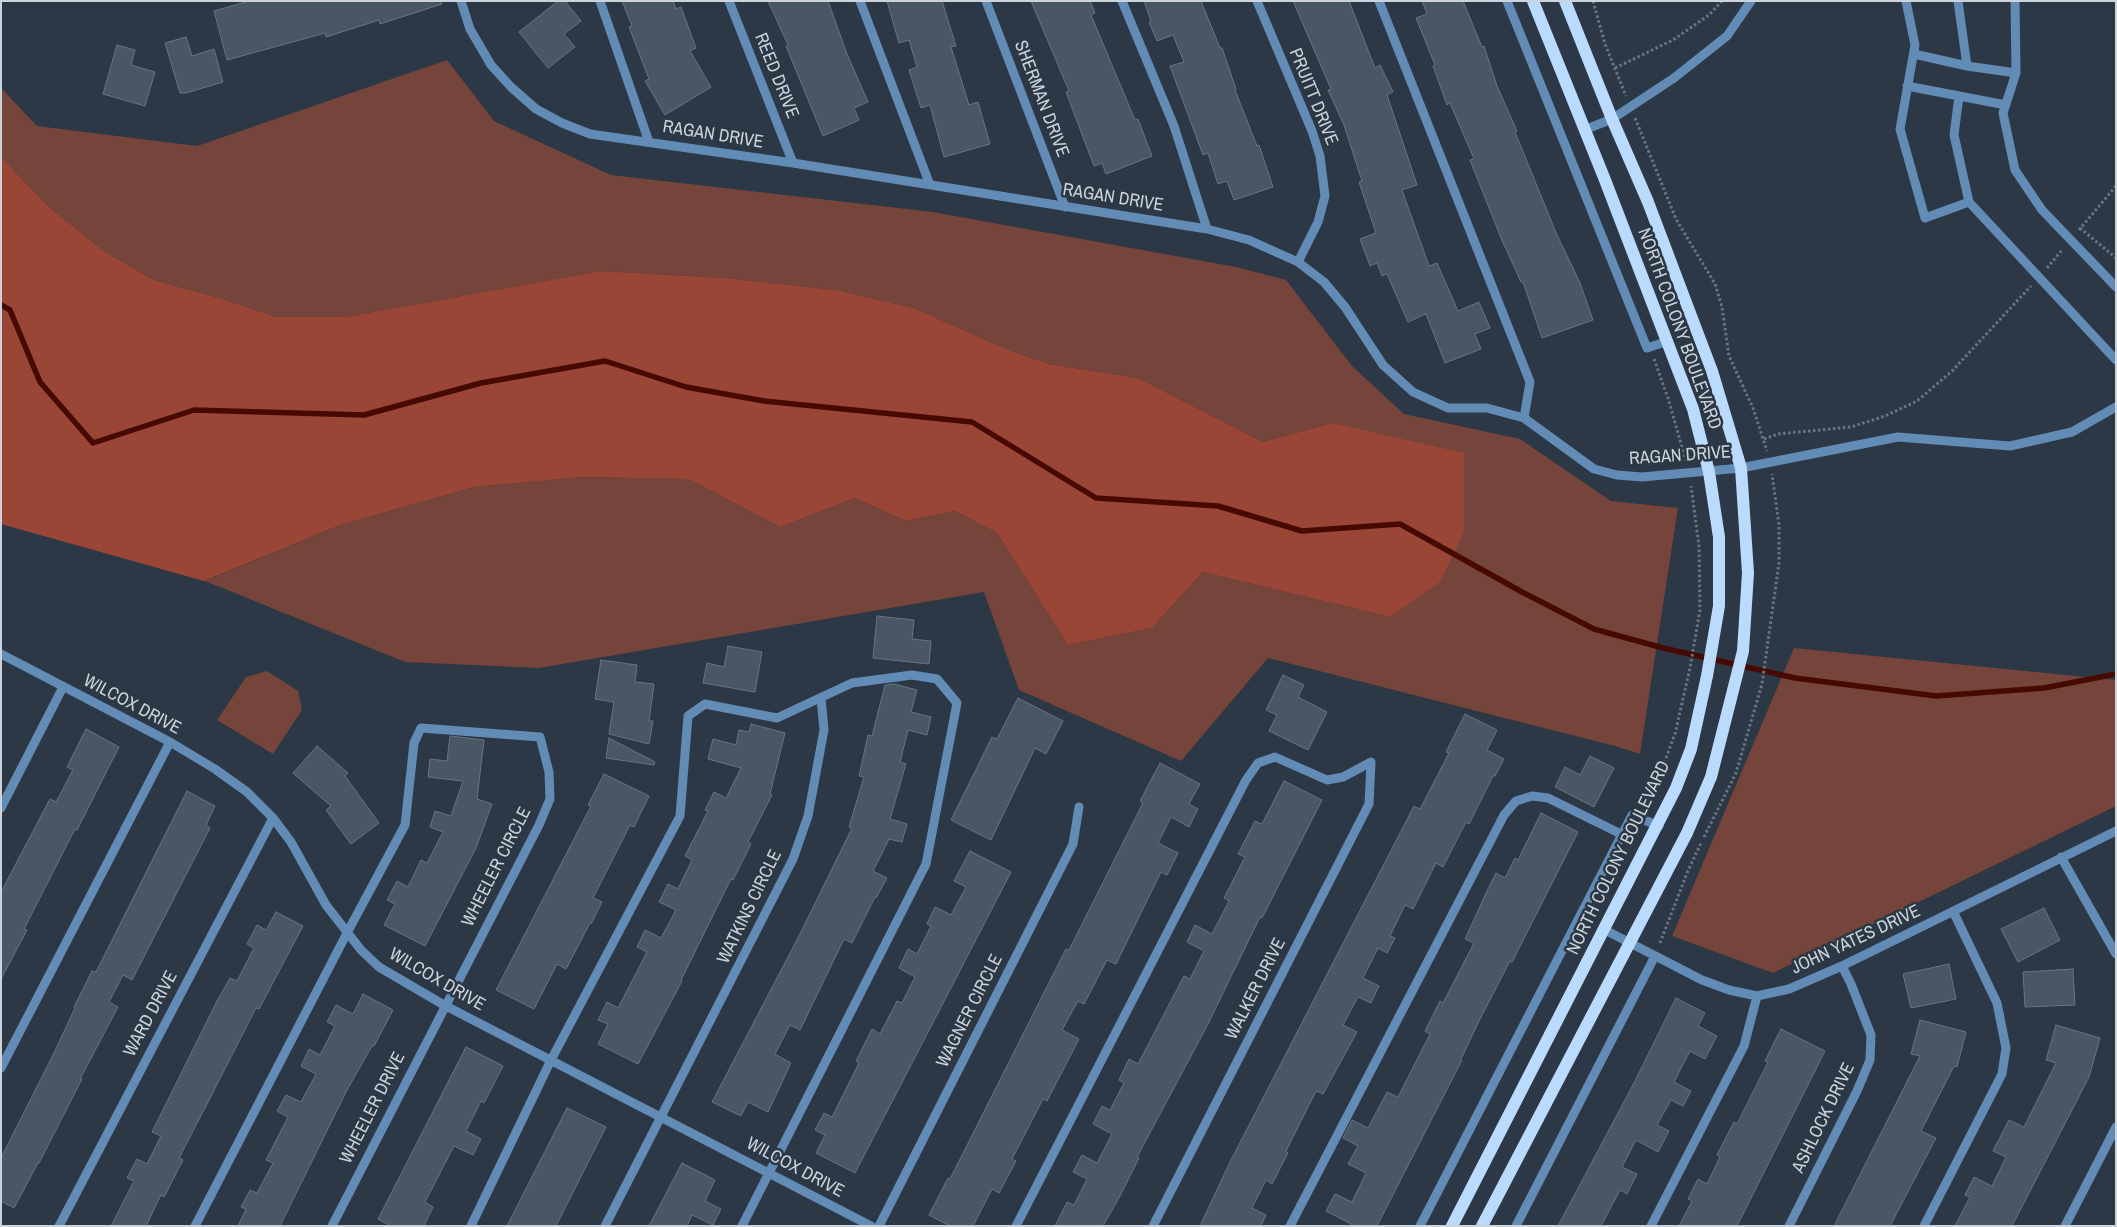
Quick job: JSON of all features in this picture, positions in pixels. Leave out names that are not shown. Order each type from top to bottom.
[{"type":"main road","name":"NORTH COLONY BOULEVARD","points":[[1452,1226],[1659,826],[1676,788],[1691,749],[1707,676],[1719,606],[1719,537],[1709,472],[1693,409],[1605,180],[1533,1]]},
{"type":"main road","name":"NORTH COLONY BOULEVARD","points":[[1482,1226],[1687,833],[1711,777],[1743,651],[1748,573],[1741,468],[1712,371],[1648,202],[1612,119],[1565,1]]},
{"type":"street","name":"RAGAN DRIVE","points":[[461,1],[470,28],[491,65],[511,87],[536,109],[562,123],[590,134],[793,163],[1065,208],[1206,229],[1249,240],[1298,262],[1324,282],[1345,307],[1383,365],[1413,392],[1448,408],[1487,408],[1524,418],[1594,468],[1617,475],[1642,477],[1741,468],[1898,437],[2010,446],[2072,432],[2116,407]]},
{"type":"street","points":[[600,1],[649,142]]},
{"type":"street","name":"REED DRIVE","points":[[729,1],[793,163]]},
{"type":"street","points":[[860,1],[930,185]]},
{"type":"street","name":"SHERMAN DRIVE","points":[[986,1],[1065,208]]},
{"type":"street","points":[[1122,1],[1174,126],[1206,229]]},
{"type":"street","name":"PRUITT DRIVE","points":[[1257,1],[1312,131],[1320,156],[1325,196],[1318,222],[1298,262]]},
{"type":"street","points":[[1379,1],[1530,382],[1524,418]]},
{"type":"street","points":[[1507,1],[1647,348],[1668,341]]},
{"type":"street","points":[[1584,130],[1612,119],[1674,78],[1727,36],[1751,1]]},
{"type":"street","points":[[1906,1],[1915,45],[1900,129],[1924,218],[1969,202]]},
{"type":"street","points":[[1958,1],[1967,66]]},
{"type":"street","points":[[2015,1],[2016,73],[2004,113],[2014,170],[2042,210],[2116,287]]},
{"type":"street","points":[[1914,54],[1967,66],[2016,73]]},
{"type":"street","points":[[1907,86],[2006,105]]},
{"type":"street","points":[[1959,96],[1954,134],[1969,202],[2116,360]]},
{"type":"street","name":"WILCOX DRIVE","points":[[1,654],[170,742],[215,769],[247,792],[273,818],[291,842],[326,904],[347,933],[379,967],[444,1005],[662,1116],[871,1226]]},
{"type":"street","points":[[470,1226],[551,1060],[680,816],[688,716],[705,704],[777,718],[852,683],[912,675],[937,679],[957,704],[926,864],[742,1226]]},
{"type":"street","points":[[1,808],[63,687]]},
{"type":"street","name":"WATKINS CIRCLE","points":[[605,1226],[793,859],[808,816],[824,730],[821,698]]},
{"type":"street","name":"WHEELER CIRCLE","points":[[347,933],[405,825],[414,743],[421,728],[540,737],[549,772],[550,799],[539,824],[444,1005]]},
{"type":"street","points":[[1,1068],[170,742]]},
{"type":"street","name":"WALKER DRIVE","points":[[1016,1226],[1246,780],[1258,763],[1275,757],[1327,780],[1343,777],[1371,762],[1369,804],[1153,1226]]},
{"type":"street","points":[[1290,1226],[1504,815],[1516,801],[1532,796],[1548,798],[1622,834]]},
{"type":"street","name":"WAGNER CIRCLE","points":[[879,1226],[1073,844],[1079,807]]},
{"type":"street","points":[[1420,1226],[1632,815],[1659,826]]},
{"type":"street","name":"WARD DRIVE","points":[[59,1226],[273,818]]},
{"type":"street","name":"JOHN YATES DRIVE","points":[[1605,930],[1702,980],[1729,990],[1758,996],[1789,990],[1842,966],[2116,831]]},
{"type":"street","points":[[2061,858],[2116,954]]},
{"type":"street","points":[[1924,1226],[2002,1074],[2006,1048],[1997,1003],[1953,911]]},
{"type":"street","points":[[195,1226],[347,933]]},
{"type":"street","points":[[1516,1226],[1656,956]]},
{"type":"street","name":"ASHLOCK DRIVE","points":[[1789,1226],[1857,1091],[1870,1060],[1871,1035],[1842,966]]},
{"type":"street","points":[[1651,1226],[1744,1046],[1758,996]]},
{"type":"street","name":"WHEELER DRIVE","points":[[332,1226],[444,1005]]},
{"type":"street","points":[[2065,1226],[2116,1128]]},
{"type":"path","points":[[1615,68],[1673,40],[1708,15],[1722,1]]},
{"type":"path","points":[[1764,439],[1778,434],[1851,426],[1885,416],[1917,401],[1952,371],[2039,278],[2116,186]]},
{"type":"path","points":[[2080,228],[2116,258]]},
{"type":"path","points":[[1632,815],[1647,798],[1663,766],[1675,734],[1690,668],[1700,610],[1699,546],[1688,474],[1668,398],[1654,360],[1647,348]]},
{"type":"shaded area","points":[[447,60],[494,121],[611,175],[933,212],[1236,267],[1286,280],[1352,366],[1404,414],[1520,439],[1611,501],[1678,508],[1640,754],[1268,658],[1181,761],[1019,690],[984,592],[539,668],[405,662],[205,581],[343,524],[475,487],[583,477],[689,479],[780,527],[855,498],[906,521],[955,511],[997,533],[1068,645],[1152,628],[1203,572],[1390,617],[1332,423],[1263,442],[1138,378],[1049,364],[1006,349],[914,308],[836,290],[725,278],[600,271],[345,317],[276,317],[223,299],[154,280],[105,252],[50,208],[1,157],[1,88],[37,126],[197,146]]},
{"type":"shaded area","points":[[1,157],[50,208],[105,252],[154,280],[223,299],[276,317],[345,317],[600,271],[725,278],[836,290],[914,308],[1006,349],[1049,364],[1138,378],[1263,442],[1332,423],[1464,453],[1464,532],[1440,582],[1390,617],[1203,572],[1152,628],[1068,645],[997,533],[955,511],[906,521],[855,498],[780,527],[689,479],[583,477],[475,487],[343,524],[204,581],[1,524]]},
{"type":"shaded area","points":[[1794,648],[2116,680],[2116,806],[1773,973],[1672,936]]},
{"type":"shaded area","points":[[267,671],[298,691],[302,710],[273,754],[217,720],[246,677]]},
{"type":"building","points":[[249,1],[441,1],[442,4],[380,24],[379,20],[326,37],[325,33],[227,60],[214,11]]},
{"type":"building","points":[[558,1],[565,1],[581,21],[564,34],[575,47],[548,68],[519,32]]},
{"type":"building","points":[[622,1],[673,1],[676,9],[681,7],[696,48],[690,51],[711,87],[665,115],[645,81],[649,79],[629,27],[632,26]]},
{"type":"building","points":[[768,1],[828,1],[847,54],[868,102],[854,108],[859,120],[823,136],[786,46],[788,45]]},
{"type":"building","points":[[887,1],[942,1],[956,46],[951,47],[969,105],[978,102],[990,144],[944,157],[930,105],[921,108],[909,70],[917,67],[909,40],[899,43]]},
{"type":"building","points":[[1031,1],[1090,1],[1095,13],[1091,15],[1135,120],[1138,119],[1152,156],[1106,174],[1102,163],[1094,166],[1066,92],[1069,91]]},
{"type":"building","points":[[1144,1],[1201,1],[1220,48],[1222,48],[1235,90],[1257,146],[1259,145],[1273,187],[1234,200],[1227,181],[1218,184],[1208,153],[1203,155],[1170,66],[1184,62],[1173,35],[1157,41],[1149,22],[1151,21]]},
{"type":"building","points":[[1293,1],[1349,1],[1375,68],[1380,65],[1393,92],[1387,95],[1417,185],[1402,190],[1429,266],[1437,263],[1458,311],[1479,302],[1490,328],[1475,334],[1481,349],[1445,363],[1426,314],[1408,322],[1387,274],[1382,276],[1377,263],[1370,266],[1360,239],[1376,233],[1359,182],[1362,181],[1344,125],[1328,90],[1331,89]]},
{"type":"building","points":[[1422,1],[1463,1],[1482,47],[1484,46],[1497,86],[1517,131],[1515,132],[1557,235],[1580,283],[1593,320],[1542,338],[1523,282],[1521,282],[1501,238],[1470,160],[1474,159],[1450,103],[1447,105],[1433,66],[1435,65],[1416,18],[1427,14]]},
{"type":"building","points":[[186,37],[192,56],[214,49],[223,82],[180,93],[165,43]]},
{"type":"building","points":[[117,45],[135,50],[131,65],[155,72],[145,106],[103,94]]},
{"type":"building","points":[[877,616],[914,620],[912,639],[931,641],[929,664],[873,658]]},
{"type":"building","points":[[728,646],[762,652],[755,692],[703,683],[707,663],[724,667]]},
{"type":"building","points":[[601,660],[637,665],[635,682],[654,684],[649,721],[653,721],[649,744],[609,734],[614,702],[595,699]]},
{"type":"building","points":[[1283,675],[1304,685],[1298,697],[1327,712],[1308,750],[1269,731],[1277,715],[1266,710]]},
{"type":"building","points":[[894,684],[917,690],[911,712],[931,717],[927,735],[908,730],[900,762],[906,764],[890,819],[907,824],[902,842],[889,839],[873,871],[887,878],[875,897],[852,943],[844,939],[800,1030],[790,1025],[775,1054],[791,1063],[768,1112],[748,1102],[741,1116],[712,1102],[799,936],[852,828],[849,827],[864,777],[859,776],[868,735],[872,736],[885,685]]},
{"type":"building","points":[[1018,698],[1063,721],[1046,754],[1035,748],[991,840],[951,820],[992,737],[997,739]]},
{"type":"building","points":[[1465,714],[1497,730],[1487,750],[1504,759],[1495,776],[1493,776],[1469,824],[1466,822],[1443,867],[1436,863],[1413,909],[1405,905],[1390,936],[1395,938],[1387,953],[1378,948],[1363,978],[1379,986],[1371,1003],[1358,997],[1343,1025],[1357,1032],[1323,1094],[1316,1091],[1272,1184],[1266,1180],[1252,1208],[1266,1215],[1261,1226],[1200,1226],[1230,1162],[1414,806],[1420,809],[1449,753],[1446,752]]},
{"type":"building","points":[[751,724],[785,733],[770,794],[772,795],[748,842],[751,844],[733,880],[731,879],[682,981],[638,1064],[598,1044],[608,1024],[598,1020],[607,1002],[618,1008],[647,952],[637,947],[645,930],[661,938],[676,910],[659,902],[668,884],[678,889],[692,860],[685,856],[708,811],[705,810],[714,792],[726,798],[741,768],[708,759],[713,739],[736,745],[739,730],[749,732]]},
{"type":"building","points":[[86,729],[119,747],[24,929],[27,930],[1,979],[1,892],[50,799],[56,802],[73,770],[67,767]]},
{"type":"building","points":[[450,736],[484,740],[477,799],[492,804],[476,848],[425,946],[384,925],[395,904],[387,900],[397,881],[408,887],[421,860],[427,863],[443,832],[430,827],[435,811],[451,816],[463,781],[428,777],[430,759],[447,761]]},
{"type":"building","points":[[609,738],[655,762],[654,765],[606,758]]},
{"type":"building","points":[[317,746],[348,773],[345,776],[379,823],[351,844],[326,810],[331,806],[293,773]]},
{"type":"building","points":[[1590,756],[1614,768],[1594,807],[1555,787],[1565,767],[1580,775]]},
{"type":"building","points":[[1160,763],[1200,784],[1189,804],[1198,809],[1189,827],[1171,817],[1158,843],[1178,853],[1167,875],[1161,872],[1116,964],[1107,960],[1084,1004],[1078,1001],[1062,1030],[1079,1039],[1047,1101],[1043,1099],[1012,1159],[1016,1161],[999,1193],[992,1189],[973,1226],[950,1226],[929,1215],[948,1178],[950,1179],[1066,949],[1069,950],[1143,803],[1140,801]]},
{"type":"building","points":[[604,774],[649,796],[634,827],[630,825],[593,898],[602,902],[591,924],[566,969],[557,964],[534,1009],[496,990],[591,806],[588,805]]},
{"type":"building","points":[[1284,781],[1322,800],[1262,918],[1260,917],[1207,1026],[1137,1157],[1139,1158],[1120,1196],[1103,1226],[1055,1226],[1067,1202],[1074,1205],[1087,1179],[1073,1172],[1082,1155],[1097,1163],[1112,1134],[1093,1124],[1102,1106],[1110,1110],[1124,1083],[1119,1080],[1129,1059],[1138,1064],[1184,976],[1190,979],[1204,951],[1187,942],[1195,925],[1212,934],[1229,901],[1224,898],[1245,857],[1238,854],[1255,821],[1262,824]]},
{"type":"building","points":[[187,791],[215,806],[206,825],[210,828],[132,980],[123,975],[109,1002],[118,1007],[39,1163],[14,1208],[1,1201],[1,1158],[53,1055],[92,971],[96,972]]},
{"type":"building","points":[[1541,813],[1578,832],[1512,962],[1510,961],[1479,1021],[1462,1060],[1377,1226],[1355,1226],[1326,1211],[1335,1194],[1352,1202],[1366,1173],[1348,1164],[1358,1146],[1343,1138],[1352,1120],[1368,1128],[1387,1092],[1398,1097],[1430,1034],[1425,1031],[1440,1001],[1443,1003],[1474,943],[1465,939],[1496,873],[1505,878],[1515,858],[1518,860]]},
{"type":"building","points":[[970,851],[1011,872],[855,1173],[816,1153],[825,1135],[815,1130],[824,1113],[832,1117],[859,1063],[856,1061],[872,1029],[880,1034],[897,1001],[902,1003],[915,977],[899,968],[908,949],[917,954],[931,926],[927,924],[935,907],[951,915],[966,887],[954,881]]},
{"type":"building","points":[[2044,908],[2060,940],[2018,962],[2001,929]]},
{"type":"building","points":[[276,912],[303,926],[259,1009],[256,1008],[179,1158],[183,1160],[164,1197],[161,1195],[146,1226],[111,1226],[134,1181],[127,1178],[137,1159],[147,1164],[161,1136],[152,1132],[217,1001],[230,978],[237,981],[254,948],[247,944],[257,925],[266,930]]},
{"type":"building","points":[[1949,964],[1956,999],[1911,1008],[1903,974]]},
{"type":"building","points":[[2073,969],[2075,1005],[2025,1007],[2023,972]]},
{"type":"building","points":[[363,994],[393,1010],[347,1090],[280,1226],[238,1226],[246,1209],[241,1207],[250,1190],[257,1193],[273,1163],[266,1160],[288,1117],[277,1111],[286,1095],[301,1102],[316,1074],[301,1066],[309,1049],[320,1055],[335,1026],[327,1022],[336,1005],[353,1014]]},
{"type":"building","points":[[1676,998],[1705,1013],[1698,1026],[1717,1036],[1705,1059],[1690,1051],[1674,1082],[1691,1091],[1683,1106],[1671,1100],[1657,1125],[1669,1131],[1658,1152],[1636,1140],[1622,1167],[1637,1174],[1627,1194],[1620,1190],[1601,1226],[1558,1226],[1635,1081]]},
{"type":"building","points":[[1920,1020],[1966,1032],[1957,1067],[1954,1066],[1921,1131],[1936,1138],[1890,1226],[1834,1226],[1920,1056],[1911,1054]]},
{"type":"building","points":[[2056,1025],[2100,1038],[2089,1077],[2012,1226],[1955,1226],[1970,1197],[1965,1195],[1974,1177],[1992,1186],[2006,1157],[1993,1151],[2009,1120],[2024,1127],[2056,1063],[2046,1060]]},
{"type":"building","points":[[1781,1029],[1825,1051],[1737,1226],[1679,1226],[1692,1201],[1688,1199],[1698,1179],[1707,1184],[1720,1157],[1717,1155],[1734,1122],[1737,1124],[1768,1062],[1765,1061]]},
{"type":"building","points":[[466,1047],[503,1066],[484,1103],[481,1101],[466,1131],[481,1139],[473,1155],[454,1146],[425,1202],[433,1207],[424,1226],[391,1226],[378,1219]]},
{"type":"building","points":[[567,1108],[606,1127],[556,1226],[507,1226]]},
{"type":"building","points":[[682,1163],[715,1180],[705,1201],[721,1209],[713,1225],[692,1215],[687,1226],[649,1226]]},
{"type":"waterway","points":[[1,305],[10,310],[40,382],[93,443],[194,410],[364,415],[481,383],[605,361],[686,387],[764,401],[972,422],[1096,498],[1218,506],[1302,531],[1400,524],[1522,592],[1594,629],[1663,648],[1795,678],[1936,696],[2044,688],[2116,674]]}]
